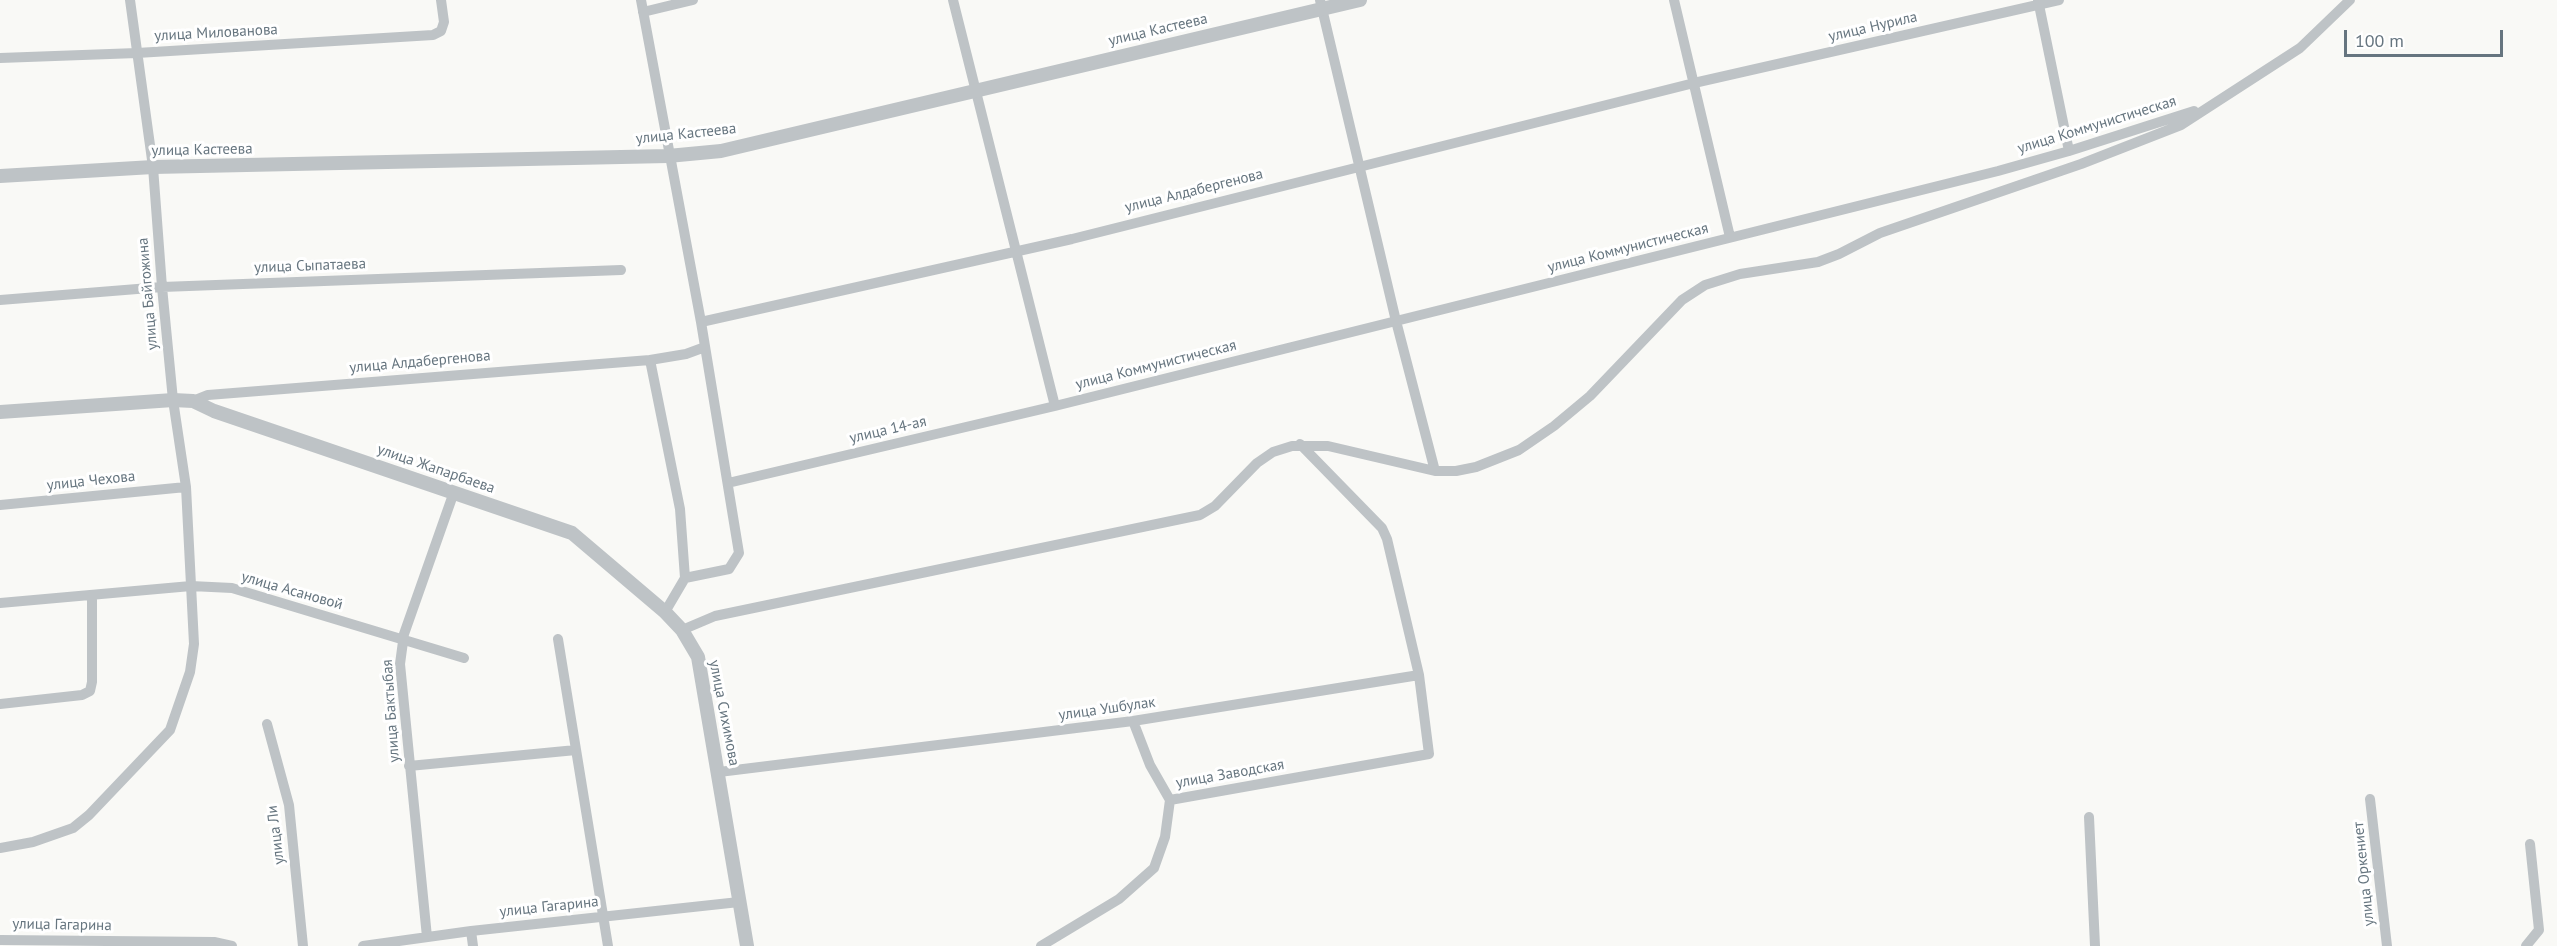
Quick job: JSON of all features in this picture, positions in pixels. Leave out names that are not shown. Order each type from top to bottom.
[{"type":"street","name":"улица Байгожина","points":[[0,848],[33,842],[74,828],[89,816],[170,730],[190,672],[194,644],[186,487],[173,399],[153,167],[130,0]]},
{"type":"street","name":"улица Милованова","points":[[0,58],[137,53],[433,35],[441,31],[444,22],[441,0]]},
{"type":"street","points":[[641,0],[668,156],[701,322],[739,553],[729,569],[685,578]]},
{"type":"street","points":[[643,12],[693,0]]},
{"type":"street","points":[[953,0],[1055,406]]},
{"type":"street","name":"улица Кастеева","points":[[0,176],[153,167],[668,156],[722,151],[1321,5],[1360,0]]},
{"type":"street","points":[[1674,0],[1730,237]]},
{"type":"street","name":"улица Нурила","points":[[1694,83],[2059,0]]},
{"type":"street","points":[[682,630],[715,616],[1200,515],[1215,506],[1257,463],[1273,452],[1300,444],[1328,446],[1435,471],[1456,471],[1476,467],[1519,450],[1554,426],[1590,396],[1682,300],[1705,285],[1740,274],[1818,262],[1880,233],[2081,164],[2181,125],[2300,48],[2350,0]]},
{"type":"street","points":[[2038,3],[2069,151]]},
{"type":"street","points":[[1321,5],[1396,321],[1435,471]]},
{"type":"street","name":"улица Алдабергенова","points":[[701,322],[1016,251],[1694,83]]},
{"type":"street","name":"улица Коммунистическая","points":[[1055,406],[2069,151],[2206,108]]},
{"type":"street","name":"улица Сыпатаева","points":[[0,300],[162,287],[621,270]]},
{"type":"street","name":"улица Алдабергенова","points":[[193,401],[208,395],[650,360],[686,354],[705,347]]},
{"type":"street","points":[[650,360],[680,509],[685,578],[664,612]]},
{"type":"street","points":[[0,412],[173,399]]},
{"type":"street","name":"улица Жапарбаева","points":[[173,399],[193,401],[214,411],[572,533],[664,612]]},
{"type":"street","name":"улица 14-ая","points":[[728,483],[1055,406]]},
{"type":"street","points":[[1300,444],[1382,528],[1387,539],[1419,675]]},
{"type":"street","name":"улица Чехова","points":[[0,505],[186,487]]},
{"type":"street","name":"улица Бактыбая","points":[[427,937],[400,664],[404,638],[454,492]]},
{"type":"street","name":"улица Асановой","points":[[0,603],[191,586],[232,588],[464,657]]},
{"type":"street","points":[[0,704],[81,695],[90,691],[92,682],[92,595]]},
{"type":"street","name":"улица Сихимова","points":[[664,612],[682,630],[698,657],[747,946]]},
{"type":"street","points":[[558,639],[608,946]]},
{"type":"street","name":"улица Ушбулак","points":[[719,772],[1133,721],[1419,675]]},
{"type":"street","name":"улица Заводская","points":[[1041,946],[1119,899],[1154,868],[1165,837],[1170,800],[1429,754],[1419,675]]},
{"type":"street","points":[[1133,721],[1150,765],[1170,800]]},
{"type":"street","name":"улица Ли","points":[[267,724],[289,806],[303,946]]},
{"type":"street","points":[[409,766],[576,750]]},
{"type":"street","name":"улица Оркениет","points":[[2370,799],[2387,946]]},
{"type":"street","points":[[2089,817],[2095,946]]},
{"type":"street","points":[[2526,946],[2539,930],[2530,843]]},
{"type":"street","name":"улица Гагарина","points":[[363,946],[471,931],[739,903]]},
{"type":"street","points":[[471,931],[473,946]]},
{"type":"street","name":"улица Гагарина","points":[[0,940],[214,942],[232,946]]}]
